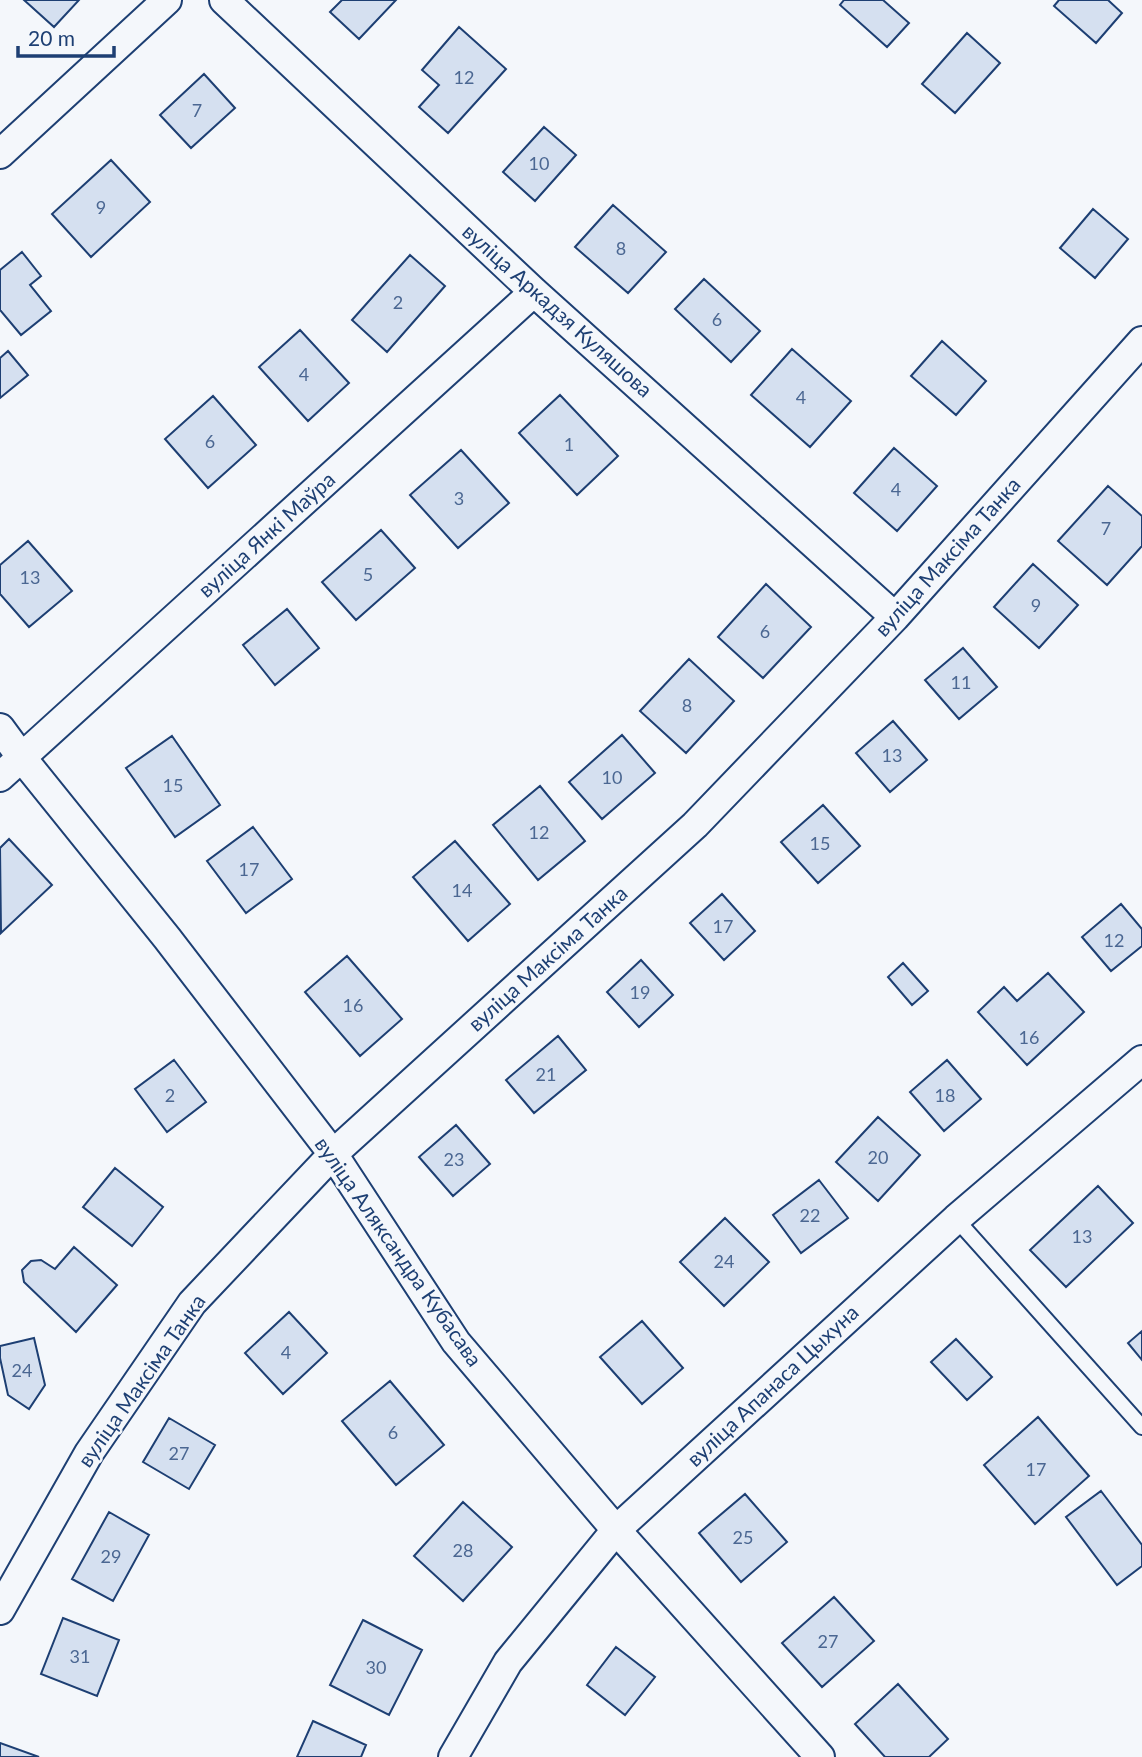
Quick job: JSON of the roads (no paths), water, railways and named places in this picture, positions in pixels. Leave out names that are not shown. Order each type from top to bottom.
[{"type":"street","points":[[0,154],[167,0]]},
{"type":"street","name":"вуліца Аркадзя Куляшова","points":[[224,0],[534,292],[895,617]]},
{"type":"street","name":"вуліца Янкі Маўра","points":[[0,777],[534,292]]},
{"type":"street","name":"вуліца Максіма Танка","points":[[0,1610],[89,1452],[192,1303],[332,1154],[695,825],[895,617],[1142,341]]},
{"type":"street","name":"вуліца Аляксандра Кубасава","points":[[0,727],[175,948],[332,1154],[456,1342],[616,1530],[820,1757]]},
{"type":"street","name":"вуліца Апанаса Цыхуна","points":[[453,1757],[508,1662],[616,1530],[956,1219],[1142,1060]]},
{"type":"lane","points":[[956,1219],[1142,1427]]}]
